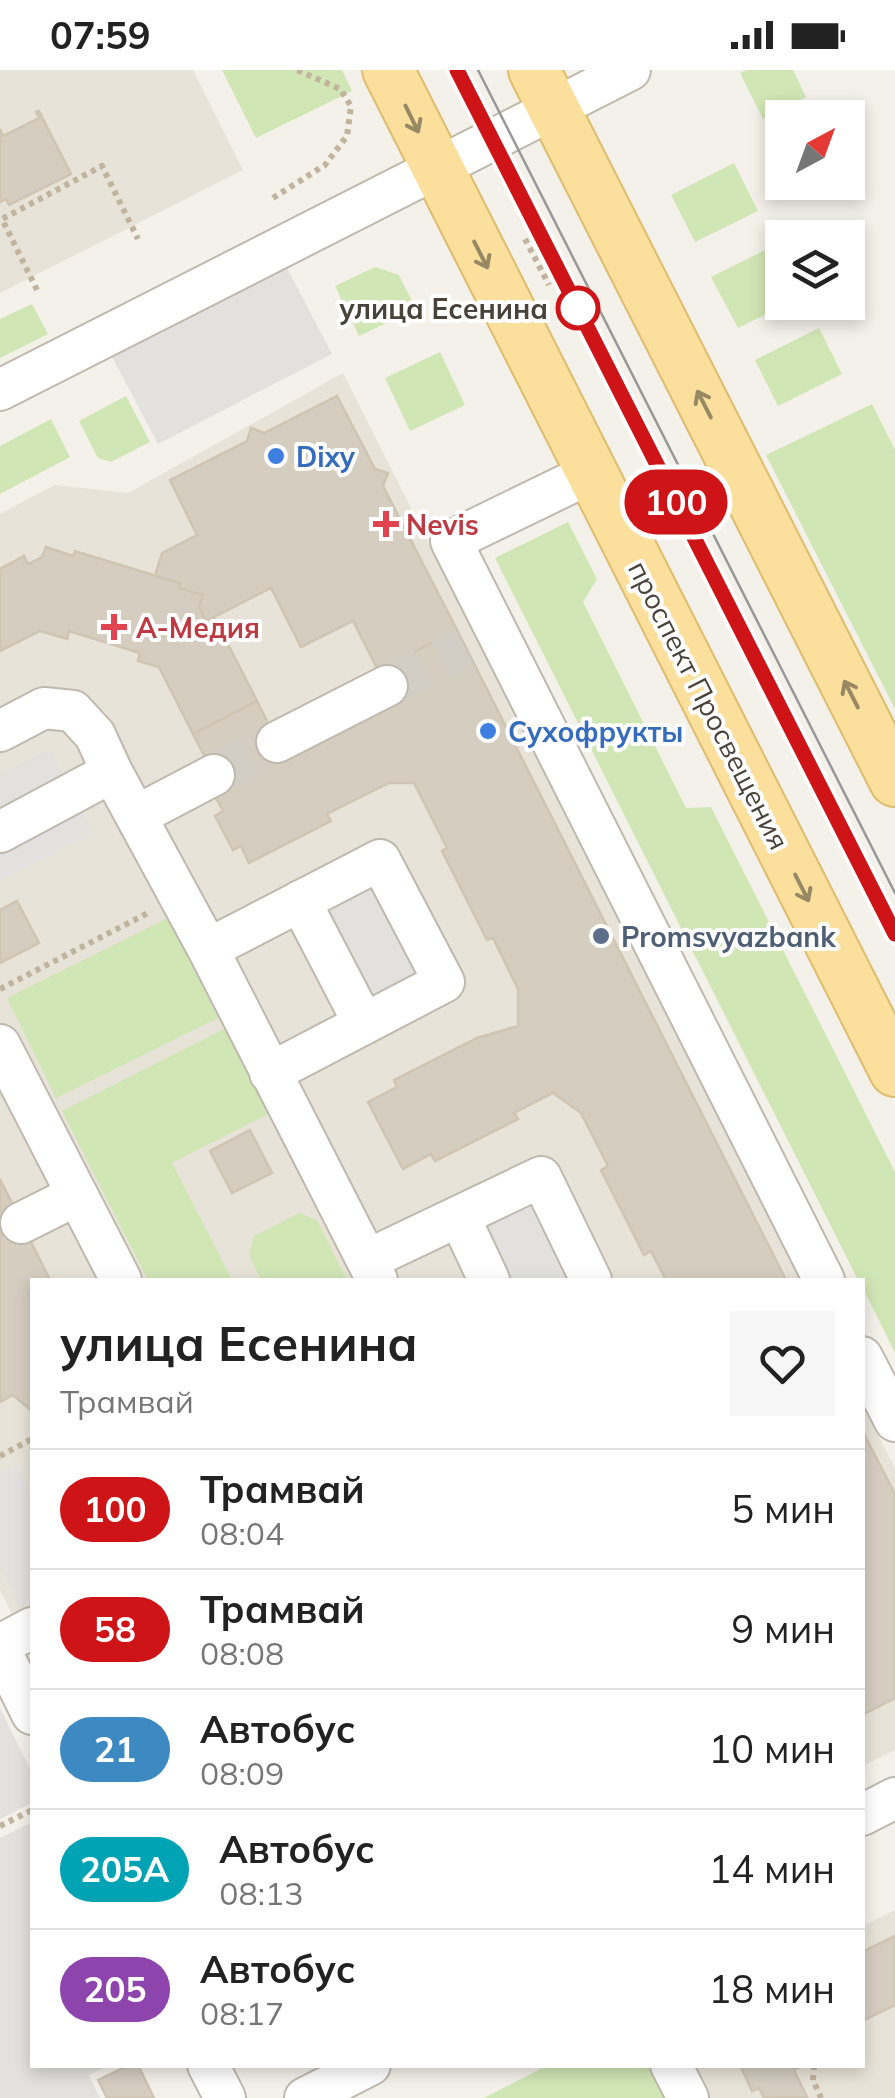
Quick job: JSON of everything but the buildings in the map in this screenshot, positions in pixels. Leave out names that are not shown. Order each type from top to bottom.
[{"type":"main road","name":"проспект Просвещения","points":[[388,70],[895,1071]]},
{"type":"main road","points":[[544,89],[895,780]]},
{"type":"street","points":[[0,390],[436,168],[544,89],[630,70]]},
{"type":"street","points":[[591,473],[451,541],[481,638],[823,1278]]},
{"type":"street","points":[[277,742],[387,686]]},
{"type":"street","points":[[1,728],[44,708],[73,711],[95,736],[372,1270],[459,1216],[541,1177],[589,1278]]},
{"type":"street","points":[[0,832],[112,772]]},
{"type":"street","points":[[136,816],[214,775]]},
{"type":"street","points":[[208,948],[380,860],[444,982],[270,1073]]},
{"type":"street","points":[[300,901],[364,1024]]},
{"type":"street","points":[[0,1045],[120,1278]]},
{"type":"street","points":[[22,1223],[77,1194]]},
{"type":"street","points":[[459,1216],[489,1278]]},
{"type":"street","points":[[865,1363],[895,1421]]},
{"type":"street","points":[[30,1629],[0,1647],[30,1710]]},
{"type":"street","points":[[865,1813],[895,1798]]},
{"type":"street","points":[[210,2068],[225,2098]]},
{"type":"street","points":[[305,2098],[364,2068]]},
{"type":"street","points":[[673,2068],[688,2098]]},
{"type":"path","points":[[272,198],[326,165],[347,136],[351,106],[340,89],[297,70]]},
{"type":"path","points":[[37,290],[2,219],[102,166],[138,239]]},
{"type":"path","points":[[526,238],[549,286]]},
{"type":"path","points":[[0,989],[180,896]]},
{"type":"path","points":[[0,1456],[30,1440]]},
{"type":"path","points":[[0,1826],[30,1811]]},
{"type":"path","points":[[814,2068],[812,2080],[821,2098]]},
{"type":"shaded area","points":[[0,70],[193,70],[243,170],[0,293]]},
{"type":"shaded area","points":[[286,266],[332,354],[158,444],[112,357]]},
{"type":"shaded area","points":[[343,373],[799,1278],[30,1278],[30,1650],[0,1590],[0,514],[54,485],[128,493]]},
{"type":"shaded area","points":[[50,749],[93,833],[0,880],[0,775]]},
{"type":"shaded area","points":[[371,877],[423,978],[374,1003],[322,902]]},
{"type":"shaded area","points":[[536,1199],[576,1278],[510,1278],[483,1226]]},
{"type":"shaded area","points":[[865,1409],[895,1468],[895,1750],[865,1765]]},
{"type":"shaded area","points":[[16,1464],[30,1493],[30,1601],[19,1607],[0,1568],[0,1472]]},
{"type":"shaded area","points":[[0,1708],[30,1769],[30,1804],[0,1819]]},
{"type":"shaded area","points":[[30,1823],[30,2068],[104,2068],[89,2075],[100,2098],[0,2098],[0,1838]]},
{"type":"shaded area","points":[[895,1910],[895,2098],[518,2098],[578,2068],[865,2068],[865,1925]]},
{"type":"green space","points":[[222,70],[342,70],[352,91],[256,138]]},
{"type":"green space","points":[[793,70],[806,97],[765,100],[763,119],[740,73]]},
{"type":"green space","points":[[734,163],[758,211],[695,242],[671,195]]},
{"type":"green space","points":[[765,250],[765,315],[738,328],[711,277]]},
{"type":"green space","points":[[375,267],[399,275],[416,309],[359,336],[335,286]]},
{"type":"green space","points":[[32,304],[48,334],[0,358],[0,319]]},
{"type":"green space","points":[[819,328],[842,374],[778,406],[755,360]]},
{"type":"green space","points":[[440,352],[465,405],[410,431],[385,378]]},
{"type":"green space","points":[[126,396],[150,442],[111,462],[98,458],[79,421]]},
{"type":"green space","points":[[872,404],[895,450],[895,709],[766,455]]},
{"type":"green space","points":[[51,419],[70,457],[0,494],[0,446]]},
{"type":"green space","points":[[568,522],[597,579],[583,602],[686,808],[711,807],[895,1172],[895,1353],[865,1292],[865,1278],[857,1278],[495,558]]},
{"type":"green space","points":[[168,918],[218,1018],[56,1098],[7,998]]},
{"type":"green space","points":[[230,1026],[274,1111],[172,1163],[231,1278],[147,1278],[62,1111]]},
{"type":"green space","points":[[299,1213],[317,1220],[346,1278],[260,1278],[249,1255],[254,1236]]},
{"type":"green space","points":[[542,2068],[662,2068],[677,2098],[484,2098]]},
{"type":"tunnel","points":[[387,686],[464,646]]},
{"type":"tunnel","points":[[214,775],[277,742]]},
{"type":"tram line","points":[[457,70],[895,934]]},
{"type":"tram line","name":"100","points":[[457,70],[895,934]]},
{"type":"tram line","points":[[478,70],[895,893]]},
{"type":"place","name":"улица Есенина","points":[[578,308]]},
{"type":"place","name":"Dixy","points":[[276,456]]},
{"type":"place","name":"Nevis","points":[[386,524]]},
{"type":"place","name":"А-Медия","points":[[114,627]]},
{"type":"place","name":"Сухофрукты","points":[[488,731]]},
{"type":"place","name":"Promsvyazbank","points":[[601,936]]}]
